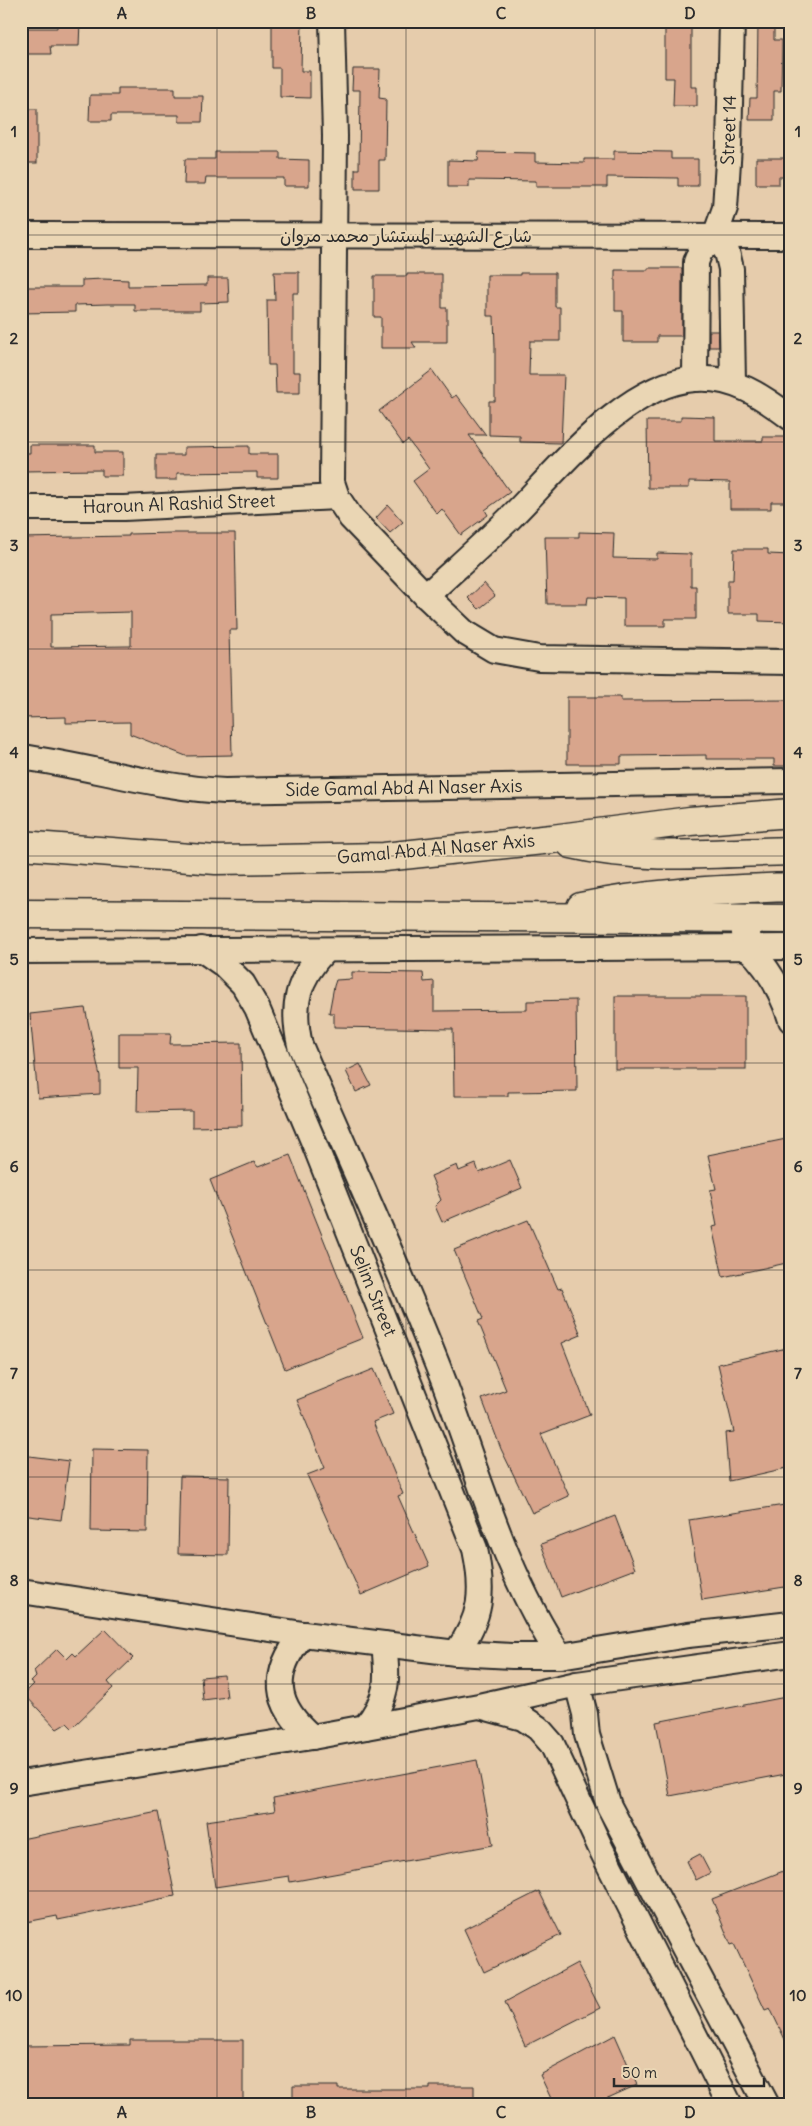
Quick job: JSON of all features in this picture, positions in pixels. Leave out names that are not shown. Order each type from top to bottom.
[{"type":"main road","name":"Gamal Abd Al Naser Axis","points":[[21,845],[216,860],[384,857],[552,839],[690,821],[791,813]]},
{"type":"main road","points":[[552,839],[580,846],[636,853],[791,851]]},
{"type":"main road","points":[[534,919],[568,909],[636,896],[791,887]]},
{"type":"main road","points":[[21,914],[791,920]]},
{"type":"main road","points":[[745,919],[747,946]]},
{"type":"street","points":[[332,21],[335,136],[332,482],[337,497],[351,518],[426,596],[464,632],[494,650],[539,658],[791,662]]},
{"type":"street","name":"Street 14","points":[[715,236],[721,224],[726,192],[732,21]]},
{"type":"street","name":"شارع الشهيد المستشار محمد مروان","points":[[21,235],[791,236]]},
{"type":"street","points":[[695,379],[696,262],[700,252],[715,236],[727,252],[732,269],[733,383]]},
{"type":"street","points":[[426,596],[507,521],[566,460],[625,408],[653,390],[675,382],[695,379],[733,383],[751,391],[791,418]]},
{"type":"street","name":"Haroun Al Rashid Street","points":[[21,508],[124,508],[337,497]]},
{"type":"street","name":"Side Gamal Abd Al Naser Axis","points":[[21,757],[64,763],[162,786],[225,791],[791,781]]},
{"type":"street","points":[[747,946],[763,961],[781,994],[791,1019]]},
{"type":"street","points":[[21,951],[791,947]]},
{"type":"street","name":"Selim Street","points":[[201,949],[224,965],[243,984],[257,1008],[320,1158],[475,1550],[481,1588],[480,1606],[467,1639],[456,1653]]},
{"type":"street","name":"Selim Street","points":[[325,950],[311,965],[301,984],[296,1004],[296,1024],[300,1045],[402,1278],[444,1381],[519,1585],[538,1621],[560,1656]]},
{"type":"street","points":[[320,1158],[345,1148]]},
{"type":"street","points":[[372,1290],[402,1278]]},
{"type":"street","points":[[413,1393],[444,1381]]},
{"type":"street","points":[[21,1591],[303,1634],[456,1653],[560,1656],[688,1635],[791,1624]]},
{"type":"street","points":[[303,1634],[290,1650],[282,1665],[280,1677],[286,1707],[297,1724],[312,1737]]},
{"type":"street","points":[[365,1727],[375,1715],[383,1700],[387,1685],[384,1644]]},
{"type":"street","points":[[21,1783],[312,1737],[479,1706],[576,1684],[791,1654]]},
{"type":"street","points":[[479,1706],[523,1718],[538,1728],[552,1744],[602,1851],[729,2103],[744,2098],[762,2096],[619,1826],[603,1788],[576,1684]]},
{"type":"street","points":[[552,1744],[556,1738],[563,1734],[576,1733],[588,1735]]},
{"type":"building","points":[[57,21],[80,21],[79,46],[50,46],[51,54],[21,54],[21,28],[57,28]]},
{"type":"building","points":[[272,21],[302,21],[301,71],[310,71],[310,98],[280,97],[280,68],[272,68]]},
{"type":"building","points":[[758,21],[774,21],[774,40],[782,40],[781,91],[774,91],[774,120],[749,120],[750,98],[757,98]]},
{"type":"building","points":[[665,26],[691,26],[691,87],[697,87],[697,106],[673,106],[674,78],[665,78]]},
{"type":"building","points":[[353,69],[380,69],[379,98],[386,99],[385,160],[379,160],[379,189],[355,189],[355,169],[359,169],[360,90],[352,90]]},
{"type":"building","points":[[118,88],[175,88],[175,96],[203,96],[202,122],[179,122],[179,115],[111,115],[111,121],[89,121],[90,95],[118,95]]},
{"type":"building","points":[[21,109],[37,109],[37,163],[21,163]]},
{"type":"building","points":[[614,151],[671,152],[671,159],[698,159],[698,186],[678,186],[678,178],[607,177],[607,187],[536,187],[536,181],[469,180],[469,187],[448,187],[448,160],[478,161],[479,152],[535,153],[535,162],[584,163],[584,159],[614,159]]},
{"type":"building","points":[[215,152],[280,152],[280,159],[309,160],[309,186],[284,186],[284,178],[206,178],[205,184],[184,184],[185,159],[215,159]]},
{"type":"building","points":[[756,158],[791,158],[791,177],[779,177],[779,184],[756,184]]},
{"type":"building","points":[[648,268],[682,268],[682,336],[657,336],[657,342],[623,342],[623,311],[615,311],[615,270],[648,270]]},
{"type":"building","points":[[274,272],[299,272],[299,293],[293,293],[293,372],[300,372],[300,393],[276,393],[275,365],[268,365],[267,300],[275,300]]},
{"type":"building","points":[[520,273],[555,273],[555,307],[560,307],[560,341],[530,341],[529,375],[564,375],[561,443],[520,442],[520,436],[489,435],[489,401],[495,401],[495,347],[494,316],[487,316],[487,275],[520,275]]},
{"type":"building","points":[[407,274],[442,274],[442,308],[447,308],[447,342],[412,342],[416,348],[381,348],[381,317],[374,317],[374,276],[407,276]]},
{"type":"building","points":[[207,278],[228,278],[229,302],[200,303],[200,311],[135,311],[135,304],[107,304],[75,305],[75,312],[21,313],[21,287],[82,287],[82,280],[103,279],[128,280],[128,286],[207,285]]},
{"type":"building","points":[[709,331],[718,331],[719,347],[709,347]]},
{"type":"building","points":[[432,370],[452,398],[456,395],[486,435],[469,435],[510,492],[485,510],[488,515],[461,535],[442,509],[437,514],[413,481],[429,469],[408,440],[403,444],[379,411]]},
{"type":"building","points":[[681,416],[715,417],[715,441],[763,441],[763,437],[791,437],[791,502],[771,502],[771,509],[730,509],[730,482],[689,481],[689,488],[648,488],[647,421],[681,421]]},
{"type":"building","points":[[30,445],[95,445],[95,452],[123,452],[123,476],[102,476],[102,470],[21,471],[21,453],[30,453]]},
{"type":"building","points":[[249,446],[249,454],[278,454],[278,478],[257,478],[257,472],[177,473],[177,480],[156,480],[156,455],[184,455],[184,447]]},
{"type":"building","points":[[388,505],[403,522],[390,533],[376,518]]},
{"type":"building","points":[[579,532],[614,533],[613,558],[657,559],[657,553],[691,554],[691,586],[696,586],[696,619],[665,619],[665,626],[624,626],[624,598],[588,597],[587,604],[547,604],[545,537],[579,537]]},
{"type":"building","points":[[235,533],[237,630],[229,630],[232,755],[186,756],[130,734],[130,722],[66,723],[66,717],[21,718],[21,538],[129,536],[129,534]],"holes":[[[131,612],[131,646],[51,647],[51,614]]]},
{"type":"building","points":[[734,549],[768,549],[768,554],[791,555],[791,622],[759,621],[759,614],[728,614],[728,580],[733,580]]},
{"type":"building","points":[[484,583],[495,596],[479,609],[468,598]]},
{"type":"building","points":[[567,697],[621,697],[621,701],[791,700],[791,766],[774,766],[774,759],[706,759],[706,755],[621,756],[621,764],[567,764]]},
{"type":"building","points":[[352,972],[423,973],[424,982],[434,981],[434,1011],[527,1010],[527,1001],[576,1000],[577,1091],[508,1092],[508,1096],[454,1096],[453,1029],[334,1027],[334,1013],[329,1013],[334,986],[336,980],[352,979]]},
{"type":"building","points":[[615,996],[746,996],[746,1069],[615,1069]]},
{"type":"building","points":[[85,1008],[100,1076],[100,1094],[38,1098],[30,1014]]},
{"type":"building","points":[[119,1033],[171,1033],[170,1044],[241,1043],[242,1126],[192,1127],[192,1111],[137,1112],[138,1068],[119,1068]]},
{"type":"building","points":[[360,1064],[371,1085],[356,1092],[346,1071]]},
{"type":"building","points":[[791,1138],[791,1262],[723,1277],[712,1227],[717,1226],[710,1190],[716,1189],[708,1155]]},
{"type":"building","points":[[290,1155],[363,1338],[285,1369],[210,1180],[254,1162],[258,1167]]},
{"type":"building","points":[[510,1160],[522,1188],[442,1222],[435,1206],[441,1200],[431,1176],[457,1165],[459,1171],[476,1164],[479,1173]]},
{"type":"building","points":[[528,1220],[558,1289],[562,1288],[581,1335],[562,1343],[590,1415],[541,1434],[569,1496],[532,1513],[501,1449],[482,1399],[506,1390],[478,1321],[483,1319],[454,1250]]},
{"type":"building","points":[[791,1347],[791,1467],[729,1481],[725,1433],[734,1432],[718,1364]]},
{"type":"building","points":[[374,1369],[393,1414],[373,1422],[403,1494],[398,1496],[429,1566],[361,1595],[307,1475],[325,1468],[297,1400]]},
{"type":"building","points":[[92,1449],[148,1450],[147,1532],[91,1531]]},
{"type":"building","points":[[21,1455],[69,1461],[61,1520],[21,1515]]},
{"type":"building","points":[[180,1476],[229,1477],[228,1555],[178,1554]]},
{"type":"building","points":[[791,1504],[791,1586],[702,1600],[689,1520]]},
{"type":"building","points":[[615,1516],[635,1569],[561,1597],[541,1544]]},
{"type":"building","points":[[105,1629],[133,1658],[108,1682],[113,1688],[72,1728],[67,1723],[57,1729],[24,1694],[34,1684],[31,1682],[36,1677],[34,1671],[57,1649],[67,1659],[73,1653],[76,1656]]},
{"type":"building","points":[[224,1675],[227,1697],[203,1700],[201,1677]]},
{"type":"building","points":[[791,1696],[791,1773],[670,1796],[656,1722]]},
{"type":"building","points":[[477,1760],[493,1845],[290,1882],[289,1876],[215,1887],[206,1821],[275,1811],[273,1798]]},
{"type":"building","points":[[158,1812],[175,1896],[58,1920],[57,1916],[21,1923],[21,1839]]},
{"type":"building","points":[[700,1854],[710,1873],[696,1880],[687,1861]]},
{"type":"building","points":[[791,1868],[791,2052],[770,2008],[765,2010],[734,1944],[731,1945],[712,1899]]},
{"type":"building","points":[[539,1891],[561,1935],[484,1972],[464,1929]]},
{"type":"building","points":[[577,1963],[600,2008],[525,2046],[505,2002]]},
{"type":"building","points":[[615,2035],[637,2085],[592,2105],[554,2105],[540,2075]]},
{"type":"building","points":[[130,2040],[243,2040],[243,2105],[21,2105],[21,2046],[130,2045]]},
{"type":"building","points":[[293,2086],[338,2086],[338,2089],[430,2089],[430,2086],[474,2086],[474,2105],[293,2105]]}]
